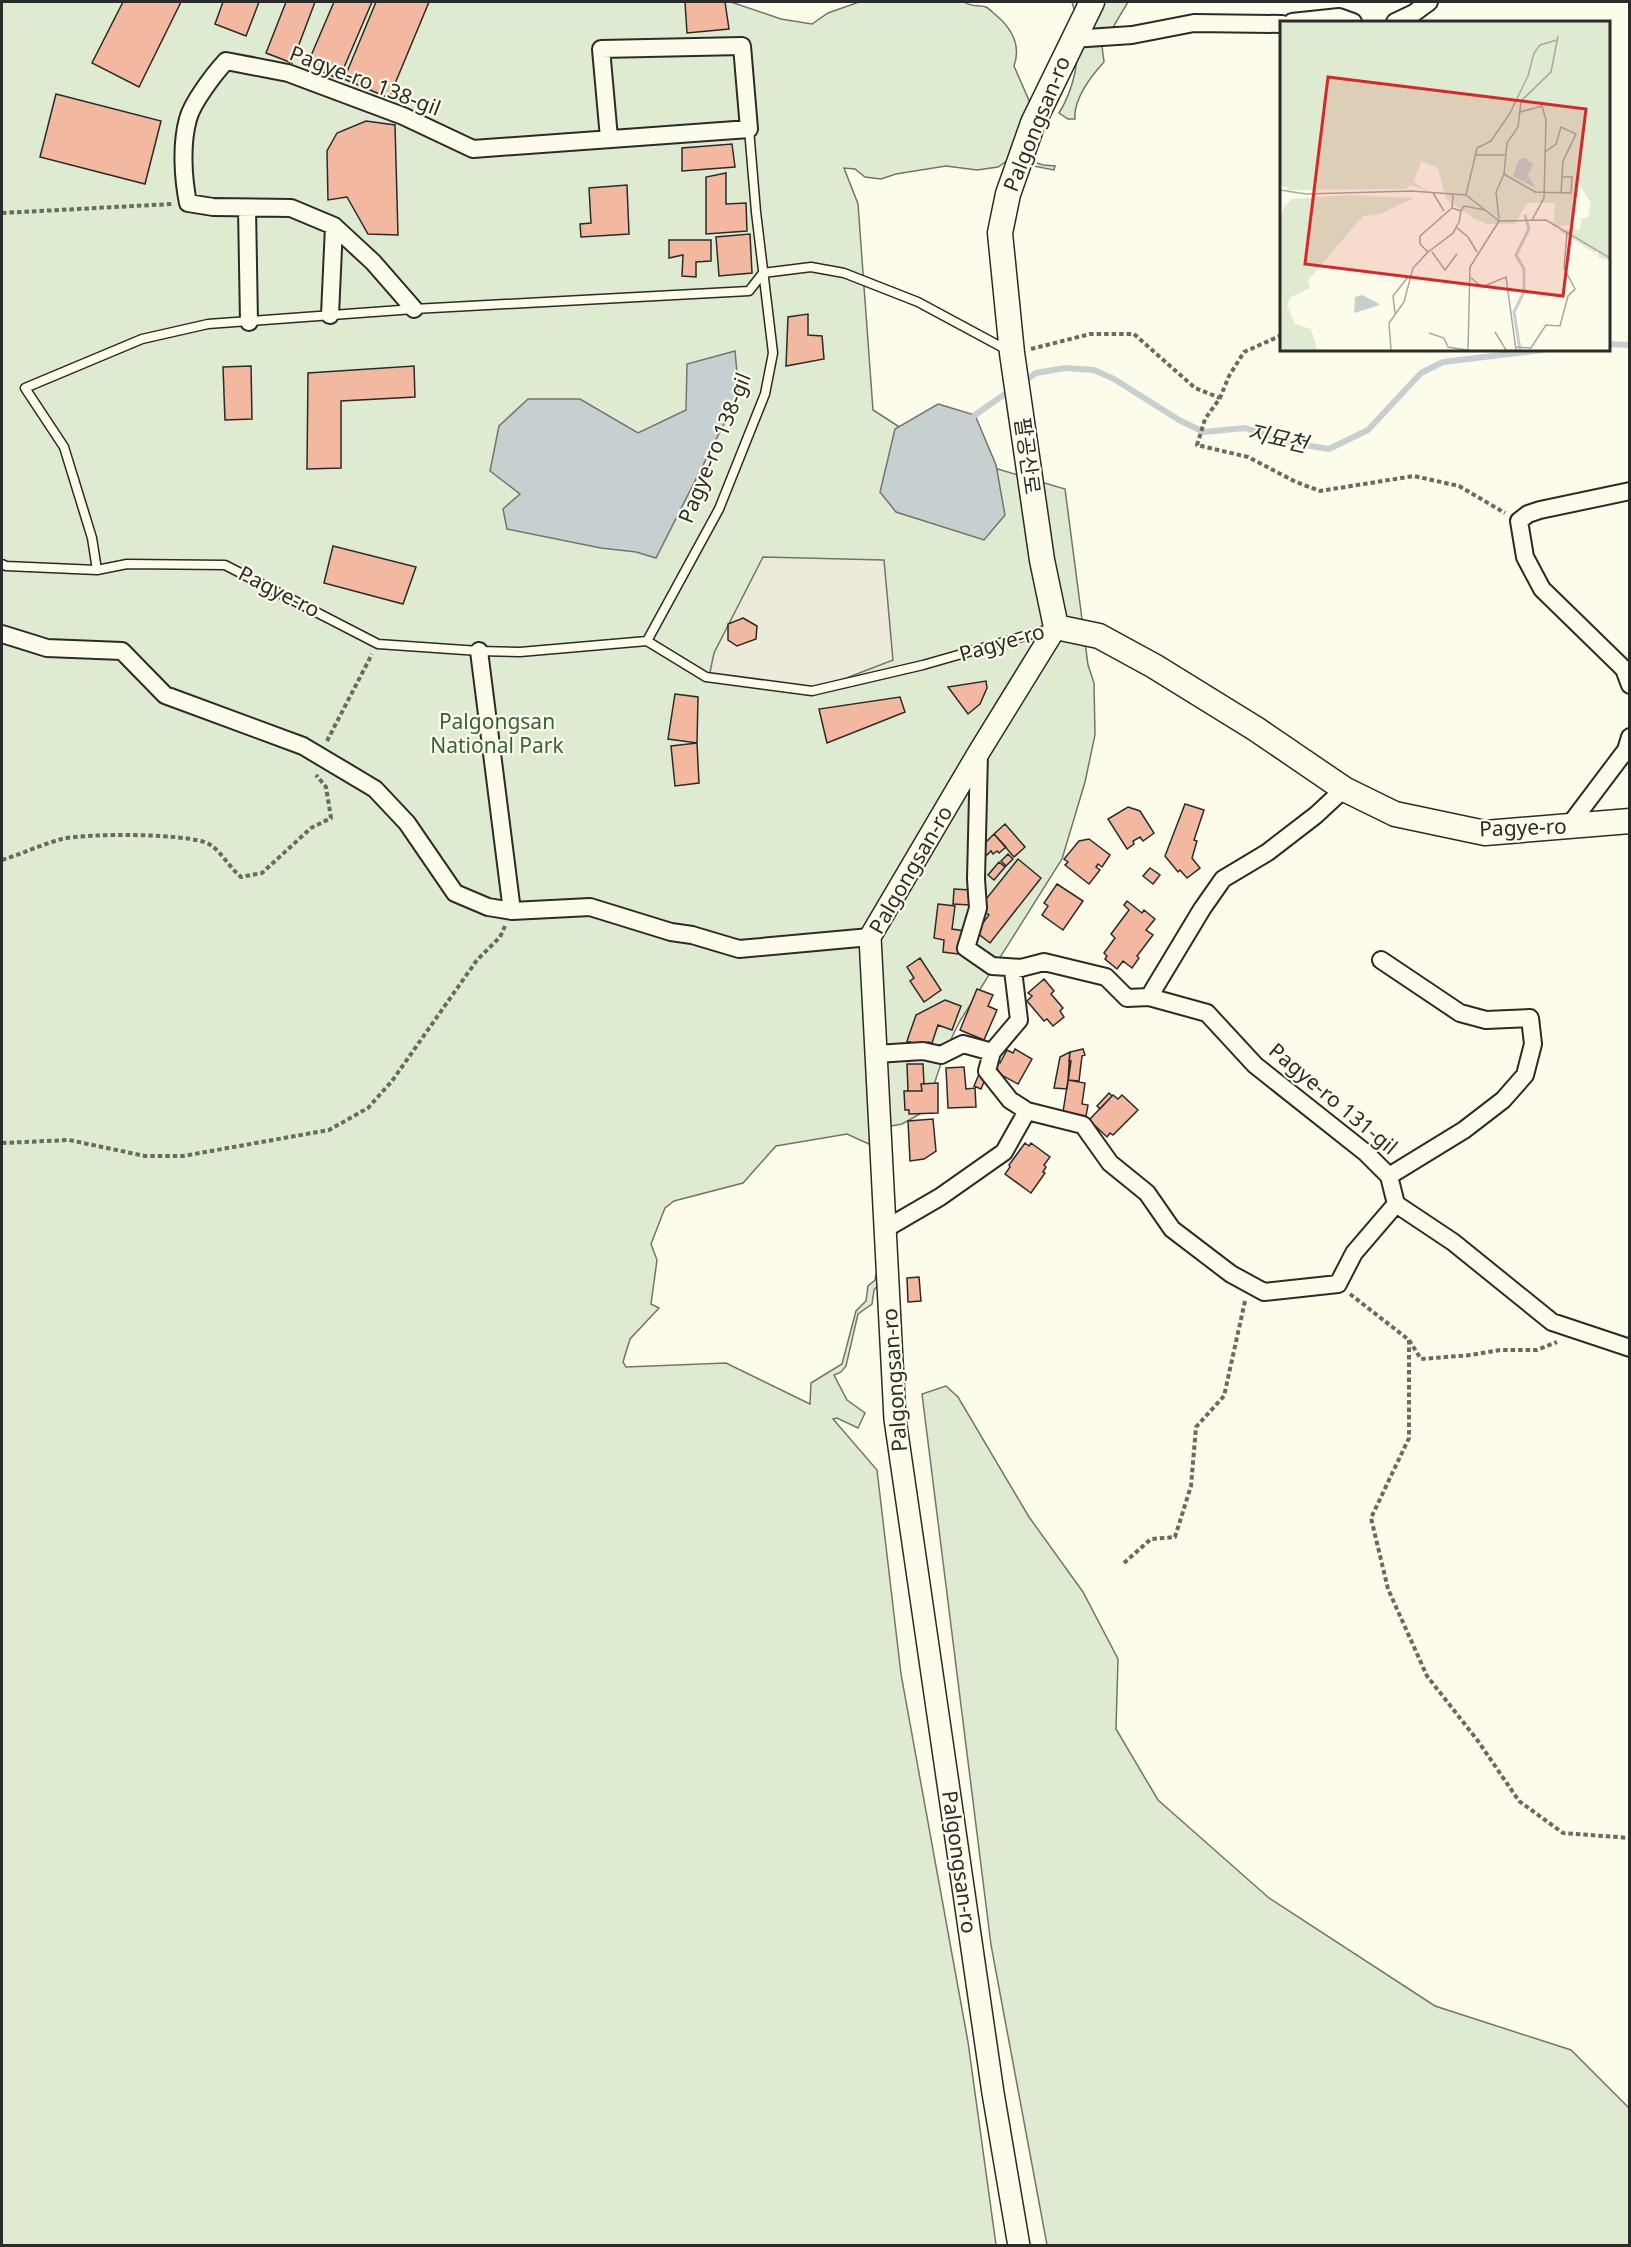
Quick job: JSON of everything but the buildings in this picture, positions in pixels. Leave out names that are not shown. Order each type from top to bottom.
[{"type":"main road","name":"Palgongsan-ro","points":[[1012,353],[1000,233],[1008,194],[1033,123],[1092,2]]},
{"type":"main road","name":"팔공산로","points":[[1012,353],[1042,560],[1056,627]]},
{"type":"main road","name":"Pagye-ro","points":[[1056,627],[1099,636],[1154,666],[1256,729],[1344,789],[1395,814],[1485,833],[1629,821]]},
{"type":"street","points":[[1397,21],[1429,2]]},
{"type":"street","points":[[1302,21],[1340,17],[1350,21]]},
{"type":"street","name":"Palgongsan-ro","points":[[1072,39],[1132,35],[1194,23],[1280,24]]},
{"type":"street","points":[[609,138],[601,49],[742,46],[749,129]]},
{"type":"street","name":"Pagye-ro 138-gil","points":[[188,203],[183,173],[188,118],[213,75],[226,61],[288,72],[403,116],[473,149],[749,129]]},
{"type":"street","points":[[188,203],[213,207],[291,208],[334,226],[373,262],[414,309]]},
{"type":"street","points":[[247,208],[249,322]]},
{"type":"street","points":[[330,315],[334,226]]},
{"type":"street","points":[[1629,490],[1540,510],[1528,514],[1519,521],[1525,557],[1542,589],[1624,669],[1629,685]]},
{"type":"street","name":"Palgongsan-ro","points":[[1019,2246],[991,2081],[895,1419],[870,937],[1056,627]]},
{"type":"street","points":[[2,634],[47,648],[122,651],[165,695],[303,746],[375,789],[407,823],[455,893],[488,907],[512,911],[591,907],[671,932],[692,935],[739,949],[870,937]]},
{"type":"street","points":[[479,651],[512,911]]},
{"type":"street","points":[[1568,827],[1626,750],[1629,737]]},
{"type":"street","name":"Pagye-ro 131-gil","points":[[979,752],[976,879],[978,908],[966,948],[992,966],[1022,968],[1044,962],[1106,977],[1127,998],[1149,997],[1207,1013],[1255,1065],[1366,1153],[1389,1176],[1396,1204]]},
{"type":"street","points":[[1149,997],[1202,909],[1223,879],[1268,852],[1316,815],[1344,789]]},
{"type":"street","points":[[1381,960],[1460,1013],[1486,1020],[1530,1018],[1533,1044],[1526,1075],[1503,1100],[1464,1130],[1389,1176]]},
{"type":"street","points":[[1022,968],[1013,970],[1019,1020],[992,1052],[987,1071],[1010,1100],[1027,1111],[1083,1125],[1110,1163],[1147,1193],[1172,1229],[1231,1274],[1264,1292],[1338,1284],[1354,1253],[1396,1204],[1454,1242],[1552,1322],[1629,1348]]},
{"type":"street","points":[[876,1054],[923,1051],[941,1055],[963,1044],[992,1052]]},
{"type":"street","points":[[885,1229],[940,1197],[1004,1152],[1027,1111]]},
{"type":"lane","name":"Pagye-ro 138-gil","points":[[647,642],[719,508],[765,394],[773,353],[749,129]]},
{"type":"lane","points":[[97,570],[92,538],[64,447],[24,388],[142,339],[208,324],[414,309],[749,291],[763,273],[811,267],[844,273],[918,302],[1012,353]]},
{"type":"lane","name":"Pagye-ro","points":[[2,564],[97,570],[127,564],[225,565],[378,644],[520,652],[647,642],[706,676],[812,691],[922,665],[1056,627]]},
{"type":"path","points":[[2,213],[188,203]]},
{"type":"path","points":[[1012,353],[1047,347],[1090,334],[1134,334],[1195,388],[1220,398]]},
{"type":"path","points":[[1280,334],[1244,352],[1229,376],[1220,398],[1205,419],[1197,445],[1248,457],[1296,482],[1320,490],[1414,476],[1459,486],[1519,521]]},
{"type":"path","points":[[2,860],[63,839],[109,835],[160,836],[206,843],[218,850],[229,867],[241,877],[262,873],[311,828],[331,818],[326,787],[314,773],[319,756],[378,644]]},
{"type":"path","points":[[2,1143],[69,1140],[145,1156],[183,1156],[329,1130],[369,1108],[392,1081],[477,960],[500,937],[512,911]]},
{"type":"path","points":[[1124,1563],[1151,1539],[1175,1537],[1191,1486],[1196,1427],[1224,1396],[1249,1284]]},
{"type":"path","points":[[1338,1284],[1408,1340],[1421,1359],[1500,1350],[1537,1350],[1580,1332]]},
{"type":"path","points":[[1408,1340],[1409,1438],[1371,1518],[1388,1589],[1426,1676],[1478,1741],[1519,1801],[1563,1833],[1629,1838]]},
{"type":"green space","name":"Palgongsan National Park","points":[[2,2],[731,2],[781,19],[812,24],[828,13],[859,2],[964,2],[987,8],[1002,21],[1014,38],[1016,59],[1014,66],[1031,105],[1031,161],[1055,166],[1054,170],[1007,161],[998,167],[977,170],[946,166],[896,174],[881,179],[865,177],[855,169],[844,168],[858,204],[873,410],[901,428],[974,462],[1065,489],[1088,665],[1094,683],[1095,735],[1085,782],[1062,859],[960,1021],[941,1064],[927,1110],[902,1124],[886,1127],[869,1144],[847,1134],[776,1146],[743,1183],[674,1201],[665,1208],[651,1244],[657,1260],[651,1304],[659,1308],[630,1339],[623,1362],[626,1367],[726,1363],[810,1404],[811,1383],[842,1364],[856,1311],[866,1301],[868,1286],[875,1280],[879,1260],[879,1284],[874,1290],[872,1304],[858,1314],[846,1366],[834,1375],[847,1400],[865,1413],[858,1428],[837,1418],[833,1419],[877,1470],[901,1674],[968,2042],[996,2245],[2,2246]]},
{"type":"green space","points":[[1072,2],[1128,2],[1102,46],[1104,62],[1080,96],[1075,119],[1068,119],[1059,113],[1069,94],[1077,62],[1078,26]]},
{"type":"green space","points":[[946,1386],[958,1397],[1029,1517],[1083,1592],[1118,1659],[1116,1729],[1158,1800],[1269,1898],[1435,2006],[1571,2050],[1629,2108],[1629,2245],[1047,2245],[991,1945],[922,1394]]},
{"type":"shaded area","points":[[735,351],[739,394],[656,558],[636,552],[601,548],[507,529],[503,509],[520,494],[490,471],[499,426],[528,399],[580,399],[638,433],[686,410],[687,364]]},
{"type":"shaded area","points":[[938,404],[975,415],[996,465],[1005,515],[984,540],[896,512],[880,492],[895,429]]},
{"type":"shaded area","points":[[763,557],[884,560],[893,660],[818,689],[709,677],[714,653]]},
{"type":"waterway","name":"지묘천","points":[[1610,344],[1630,345]]},
{"type":"waterway","name":"지묘천","points":[[1023,382],[1036,373],[1065,368],[1094,370],[1114,379],[1179,420],[1204,432],[1245,428],[1292,443],[1329,449],[1368,430],[1421,373],[1443,362],[1535,351]]},
{"type":"waterway","name":"지묘천","points":[[975,415],[1012,389]]}]
